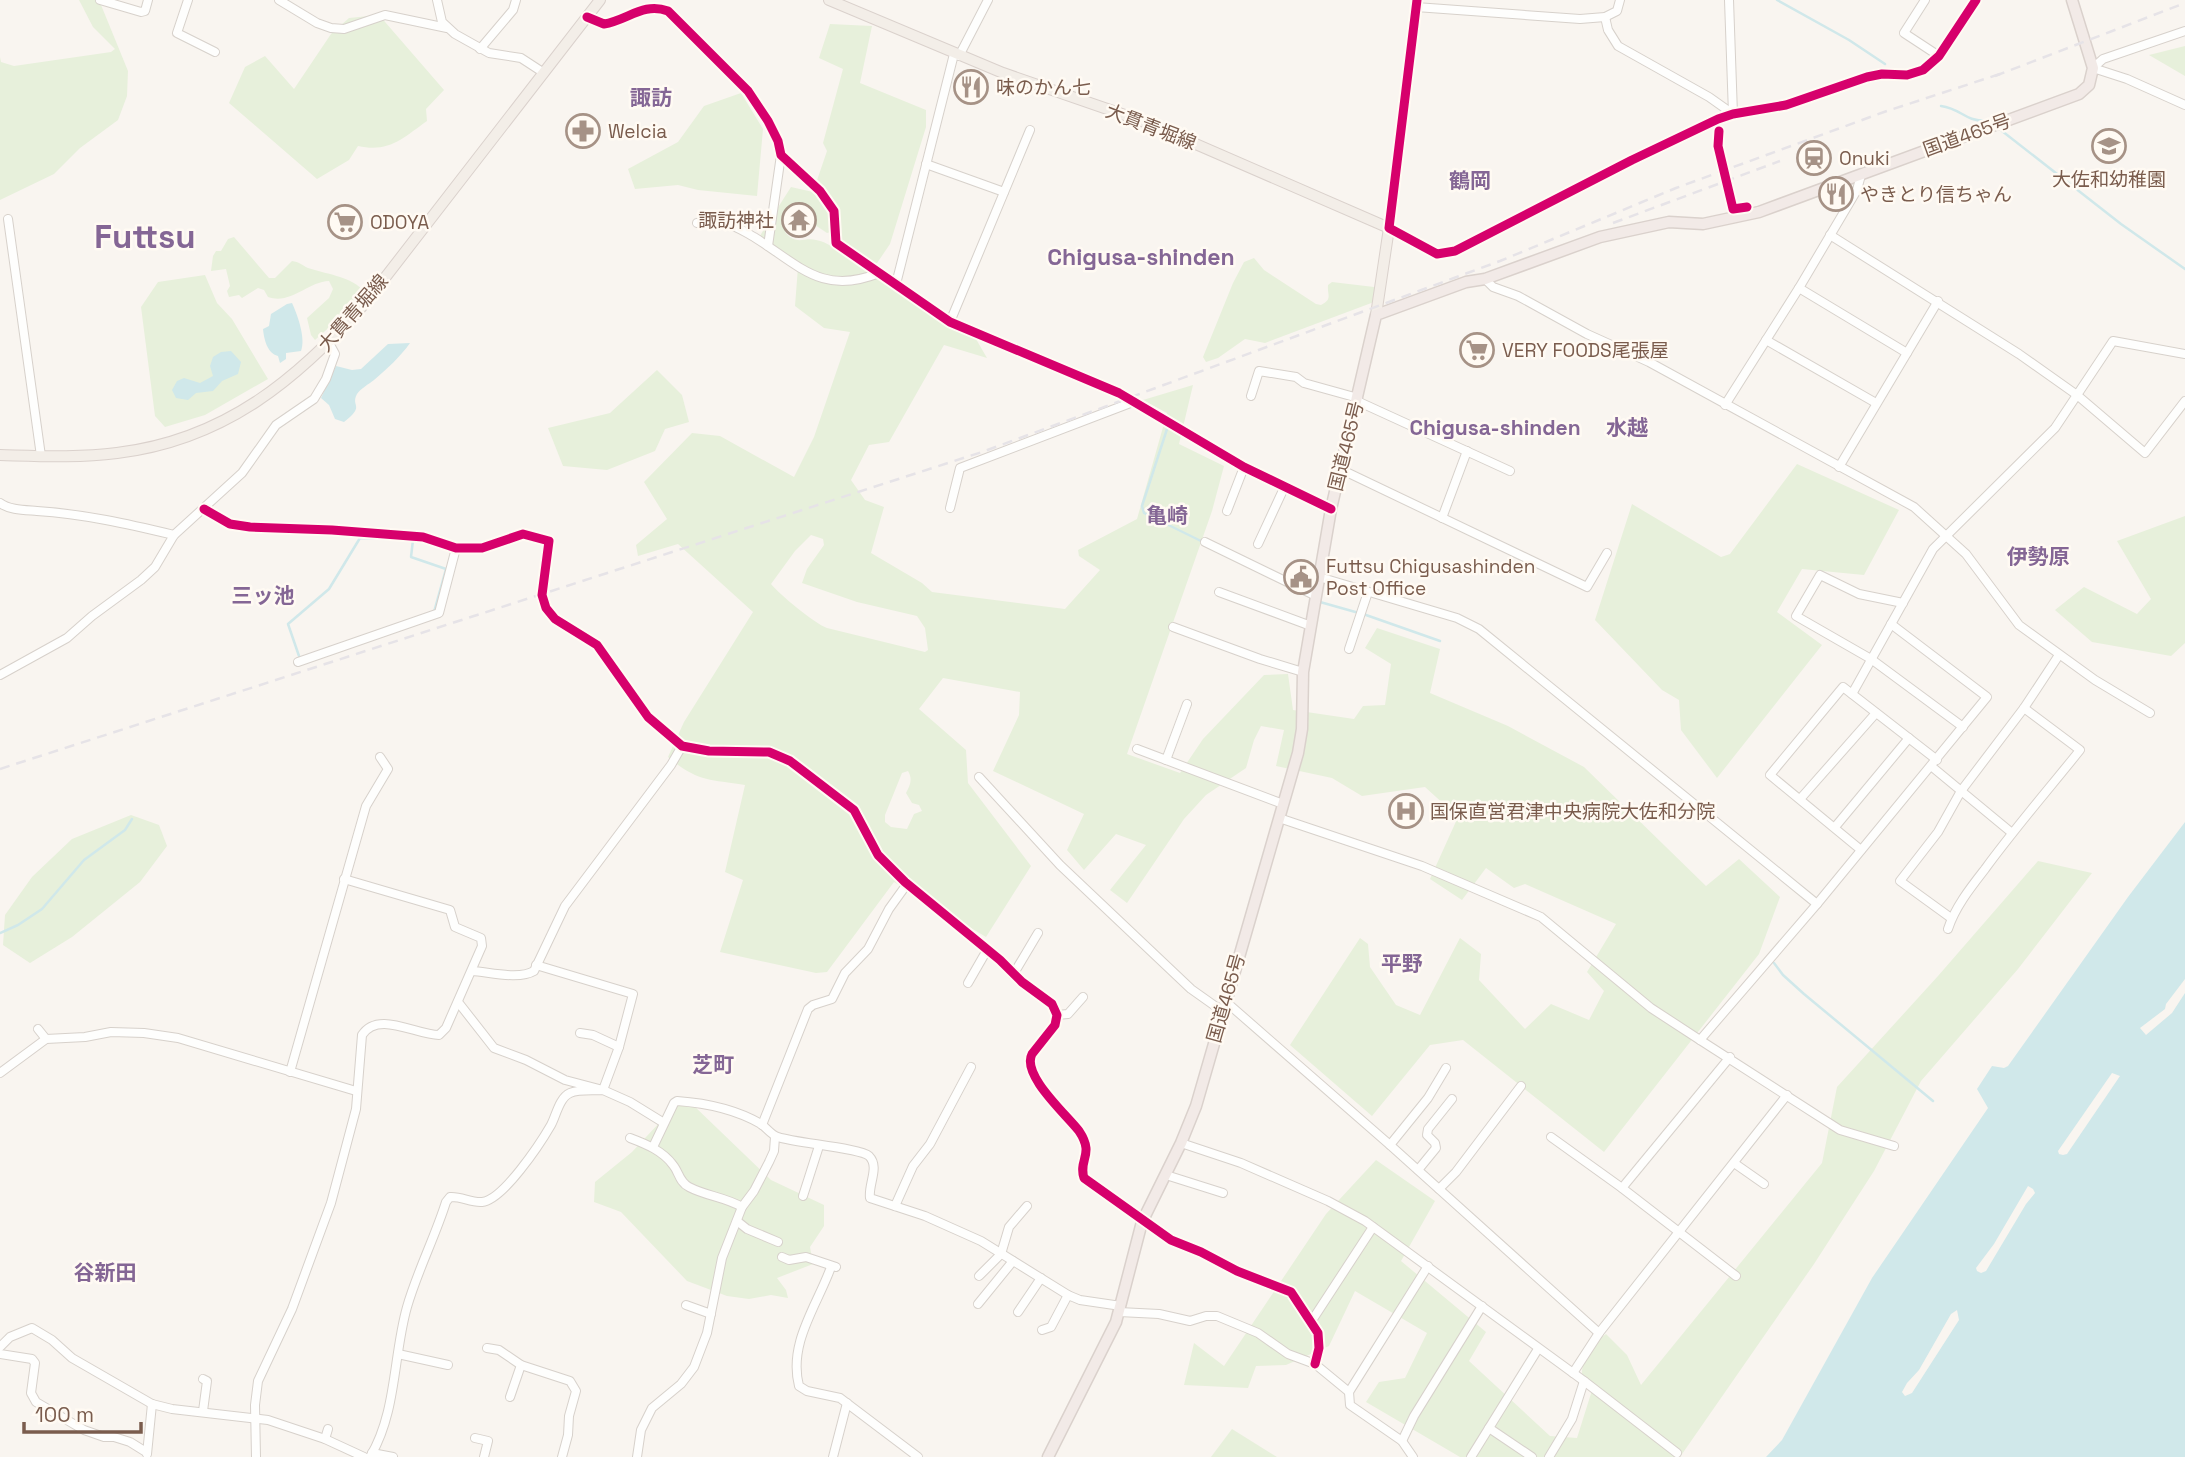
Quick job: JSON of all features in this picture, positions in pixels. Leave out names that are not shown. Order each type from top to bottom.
[{"type":"highway","points":[[2071,0],[2093,68]]},
{"type":"highway","name":"国道465号","points":[[1048,1457],[1120,1309],[1142,1222],[1196,1106],[1298,753],[1302,729],[1303,671],[1331,509],[1376,314],[1466,282],[1485,279],[1600,237],[1669,222],[1703,224],[1738,219],[2079,94],[2089,86],[2093,68]]},
{"type":"main road","name":"大貫青堀線","points":[[0,455],[86,456],[120,453],[173,441],[223,421],[297,373],[367,301],[600,0]]},
{"type":"main road","name":"大貫青堀線","points":[[835,1],[957,55],[1145,122],[1389,228]]},
{"type":"main road","points":[[1376,314],[1389,228]]},
{"type":"street","points":[[100,0],[141,12],[145,11],[148,0]]},
{"type":"street","points":[[188,0],[177,33],[215,52]]},
{"type":"street","points":[[279,0],[317,23],[331,28],[344,29],[384,15],[447,28]]},
{"type":"street","points":[[437,0],[442,22],[447,28],[480,49],[521,58],[544,73]]},
{"type":"street","points":[[480,49],[513,10],[516,0]]},
{"type":"street","points":[[896,284],[957,55],[988,0]]},
{"type":"street","points":[[1620,0],[1617,11],[1605,18],[1556,19],[1416,3],[1389,228],[1437,254],[1447,254],[1718,119],[1786,105],[1867,77],[1882,74],[1907,75],[1930,66],[1976,0]]},
{"type":"street","points":[[1729,0],[1733,114]]},
{"type":"street","points":[[1925,0],[1904,33],[1939,56]]},
{"type":"street","points":[[587,17],[604,24],[645,9],[657,7],[668,11],[748,91],[768,121],[778,141],[781,155],[768,246]]},
{"type":"street","points":[[1605,18],[1608,30],[1618,46],[1709,97],[1733,114]]},
{"type":"street","points":[[2185,31],[2103,59],[2093,68],[2138,83],[2185,105]]},
{"type":"street","points":[[950,322],[1030,130]]},
{"type":"street","points":[[781,155],[820,191],[834,211],[836,243],[950,322],[1089,379],[1244,467],[1331,509]]},
{"type":"street","points":[[926,164],[1004,192]]},
{"type":"street","points":[[1725,405],[1800,288],[1857,190],[1861,174]]},
{"type":"street","points":[[8,219],[41,456]]},
{"type":"street","points":[[697,223],[725,223],[822,279],[856,279],[879,273]]},
{"type":"street","points":[[1830,235],[2019,354],[2077,395],[2145,453],[2185,401]]},
{"type":"street","points":[[1485,279],[1493,287],[1518,296],[1587,334],[1649,362],[1914,507],[1966,554],[2019,625],[2095,680],[2150,713]]},
{"type":"street","points":[[1800,288],[1907,353]]},
{"type":"street","points":[[1839,467],[1938,301]]},
{"type":"street","points":[[1766,340],[1876,403]]},
{"type":"street","points":[[1852,694],[1933,550],[2055,428],[2113,341],[2185,354]]},
{"type":"street","points":[[0,674],[66,638],[103,607],[129,590],[155,566],[174,536],[242,473],[275,425],[314,399],[326,379],[335,354],[329,343]]},
{"type":"street","points":[[1251,396],[1259,371],[1296,377],[1304,383],[1357,400],[1510,471]]},
{"type":"street","points":[[950,508],[960,468],[1133,402]]},
{"type":"street","points":[[1442,518],[1467,451]]},
{"type":"street","points":[[1227,511],[1244,467]]},
{"type":"street","points":[[1340,469],[1587,587],[1607,553]]},
{"type":"street","points":[[1258,544],[1284,488]]},
{"type":"street","points":[[0,503],[24,510],[118,521],[174,536]]},
{"type":"street","points":[[204,509],[230,524],[423,537],[456,548],[482,548],[523,534],[550,541],[542,596],[546,608],[555,619],[597,645],[648,717],[682,746],[709,751],[769,752],[790,761],[854,810],[878,855],[907,884],[988,950],[1013,975],[1045,997],[1055,1009],[1055,1025],[1029,1058],[1030,1067],[1045,1091],[1086,1143],[1088,1152],[1082,1168],[1084,1178],[1142,1222],[1171,1240],[1237,1271],[1291,1292],[1318,1333],[1319,1349],[1315,1364]]},
{"type":"street","points":[[1205,542],[1316,596]]},
{"type":"street","points":[[298,662],[439,613],[456,548]]},
{"type":"street","points":[[1903,603],[1859,594],[1820,575],[1796,616],[1871,659],[1963,727]]},
{"type":"street","points":[[1320,577],[1457,618],[1479,629],[1817,904]]},
{"type":"street","points":[[1219,592],[1311,626]]},
{"type":"street","points":[[1349,649],[1368,592]]},
{"type":"street","points":[[1700,1040],[1817,904],[1987,697],[1891,624]]},
{"type":"street","points":[[1173,627],[1260,659],[1303,671]]},
{"type":"street","points":[[1951,918],[1900,881],[1938,832],[1961,791],[2024,708],[2059,655]]},
{"type":"street","points":[[1861,850],[1770,775],[1843,687],[1909,738],[1961,791],[2012,833]]},
{"type":"street","points":[[1166,760],[1187,704]]},
{"type":"street","points":[[1948,929],[1951,918],[2012,833],[2080,750],[2024,708]]},
{"type":"street","points":[[1801,798],[1876,713]]},
{"type":"street","points":[[1835,827],[1909,738]]},
{"type":"street","points":[[472,971],[531,973],[565,906],[671,765],[682,746]]},
{"type":"street","points":[[1137,749],[1283,804]]},
{"type":"street","points":[[290,1072],[366,806],[388,769],[380,757]]},
{"type":"street","points":[[979,777],[1046,851],[1191,989],[1224,1006],[1390,1145],[1599,1333]]},
{"type":"street","points":[[1279,818],[1422,866],[1542,917],[1651,1008],[1700,1040],[1840,1130],[1894,1146]]},
{"type":"street","points":[[256,1457],[258,1381],[292,1309],[331,1203],[356,1109],[362,1035],[366,1028],[374,1024],[439,1035],[446,1028],[482,946],[481,938],[456,926],[450,910],[344,879]]},
{"type":"street","points":[[762,1125],[808,1009],[832,999],[845,973],[868,949],[889,909],[907,884]]},
{"type":"street","points":[[1013,975],[1038,933]]},
{"type":"street","points":[[968,983],[988,950]]},
{"type":"street","points":[[536,965],[633,993],[619,1047],[603,1090]]},
{"type":"street","points":[[1057,1015],[1068,1014],[1083,997]]},
{"type":"street","points":[[458,1002],[494,1048],[526,1060],[565,1080],[603,1090],[630,1102],[664,1123]]},
{"type":"street","points":[[38,1029],[46,1039]]},
{"type":"street","points":[[0,1073],[46,1039],[85,1037],[111,1032],[144,1033],[178,1038],[356,1091]]},
{"type":"street","points":[[580,1033],[593,1035],[619,1047]]},
{"type":"street","points":[[1622,1188],[1730,1057]]},
{"type":"street","points":[[895,1206],[913,1166],[930,1144],[971,1067]]},
{"type":"street","points":[[1390,1145],[1428,1098],[1446,1068]]},
{"type":"street","points":[[1439,1189],[1456,1172],[1521,1086]]},
{"type":"street","points":[[368,1456],[383,1427],[389,1404],[407,1306],[450,1197],[484,1202],[497,1195],[550,1128],[566,1096],[572,1092],[603,1090]]},
{"type":"street","points":[[1573,1373],[1599,1333],[1787,1096]]},
{"type":"street","points":[[1418,1170],[1436,1148],[1427,1135],[1428,1129],[1452,1098]]},
{"type":"street","points":[[653,1147],[677,1101],[736,1112],[762,1125],[775,1137],[862,1152],[870,1157],[874,1171],[870,1198],[925,1216],[981,1241],[1080,1300],[1190,1321],[1206,1315],[1216,1316],[1258,1333],[1288,1354],[1315,1364],[1349,1392]]},
{"type":"street","points":[[637,1457],[641,1430],[652,1408],[681,1384],[694,1367],[707,1333],[719,1267],[742,1207],[769,1163],[774,1151],[775,1137]]},
{"type":"street","points":[[1550,1137],[1622,1188],[1736,1276]]},
{"type":"street","points":[[630,1138],[653,1147],[670,1161],[690,1188],[730,1200],[742,1207]]},
{"type":"street","points":[[1181,1143],[1241,1163],[1328,1201],[1373,1227],[1584,1381],[1677,1453]]},
{"type":"street","points":[[803,1196],[819,1146]]},
{"type":"street","points":[[1734,1163],[1764,1184]]},
{"type":"street","points":[[1166,1175],[1223,1193]]},
{"type":"street","points":[[979,1276],[1001,1254],[1009,1227],[1027,1206]]},
{"type":"street","points":[[737,1221],[747,1229],[778,1242]]},
{"type":"street","points":[[1311,1322],[1373,1227]]},
{"type":"street","points":[[782,1257],[789,1260],[806,1257],[834,1267],[803,1329],[796,1366],[799,1386],[807,1391],[839,1398],[918,1457]]},
{"type":"street","points":[[978,1304],[1013,1261]]},
{"type":"street","points":[[1413,1457],[1402,1441],[1350,1405],[1349,1392],[1428,1266]]},
{"type":"street","points":[[1018,1312],[1041,1278]]},
{"type":"street","points":[[1042,1331],[1051,1326],[1068,1295]]},
{"type":"street","points":[[686,1305],[711,1314]]},
{"type":"street","points":[[1402,1441],[1414,1416],[1482,1306]]},
{"type":"street","points":[[0,1347],[9,1337],[32,1328],[52,1339],[72,1359],[152,1404],[281,1423],[368,1456],[393,1457]]},
{"type":"street","points":[[487,1348],[499,1350],[521,1365],[570,1381],[576,1389],[562,1457]]},
{"type":"street","points":[[1471,1457],[1538,1349]]},
{"type":"street","points":[[0,1354],[32,1359],[35,1363],[31,1394],[36,1402],[84,1430],[130,1442],[147,1454],[152,1404]]},
{"type":"street","points":[[398,1354],[447,1365]]},
{"type":"street","points":[[510,1397],[521,1365]]},
{"type":"street","points":[[203,1379],[208,1386],[203,1411]]},
{"type":"street","points":[[1549,1457],[1572,1419],[1584,1381]]},
{"type":"street","points":[[833,1457],[847,1403]]},
{"type":"street","points":[[1489,1428],[1532,1457]]},
{"type":"street","points":[[325,1439],[328,1429]]},
{"type":"street","points":[[475,1438],[488,1441],[484,1457]]},
{"type":"green space","points":[[79,0],[99,0],[128,71],[127,96],[118,120],[80,148],[54,174],[0,200],[0,57],[1,62],[14,66],[111,52],[115,49],[93,27]]},
{"type":"green space","points":[[379,15],[444,90],[426,109],[427,121],[410,133],[387,146],[358,146],[349,160],[317,179],[229,103],[245,67],[265,56],[294,89],[331,34],[349,18]]},
{"type":"green space","points":[[830,24],[872,26],[860,83],[926,110],[926,127],[890,244],[871,272],[976,339],[987,358],[944,345],[889,442],[869,445],[851,480],[865,500],[884,507],[871,553],[922,583],[932,592],[1065,609],[1100,570],[1079,556],[1078,550],[1137,519],[1167,413],[1143,400],[1193,385],[1179,444],[1224,466],[1212,511],[1127,754],[1180,773],[1203,739],[1264,675],[1288,674],[1293,710],[1354,719],[1363,706],[1385,705],[1391,664],[1365,648],[1377,628],[1440,649],[1430,693],[1508,726],[1584,767],[1706,886],[1739,859],[1780,897],[1759,954],[1604,1152],[1463,1040],[1430,1045],[1372,1116],[1290,1045],[1360,938],[1368,944],[1370,967],[1396,1005],[1420,1015],[1460,938],[1481,954],[1479,980],[1525,1029],[1551,1004],[1589,1020],[1604,991],[1587,972],[1616,924],[1525,884],[1514,888],[1486,868],[1462,900],[1430,879],[1458,817],[1425,787],[1362,796],[1332,778],[1276,766],[1284,730],[1261,726],[1246,768],[1206,795],[1184,819],[1127,903],[1110,890],[1146,845],[1116,834],[1084,870],[1067,850],[1084,814],[993,771],[1019,715],[1020,692],[943,678],[919,709],[966,750],[968,783],[1031,866],[986,937],[894,882],[827,972],[816,973],[720,952],[743,880],[725,872],[745,785],[696,775],[668,757],[684,722],[753,612],[678,544],[638,556],[636,545],[667,519],[644,482],[692,433],[720,436],[794,477],[814,437],[850,332],[824,328],[795,306],[798,267],[756,242],[791,187],[813,192],[827,151],[823,143],[843,69],[819,58]],"holes":[[[790,213],[800,215],[827,233],[833,228],[839,243],[857,261],[822,242],[793,239],[785,232],[786,228],[791,227],[791,223],[786,221]],[[811,535],[823,539],[824,545],[807,569],[802,583],[857,602],[917,616],[925,628],[928,650],[925,652],[827,628],[806,615],[771,584],[795,551]],[[908,771],[910,782],[906,793],[912,803],[919,805],[922,811],[914,814],[907,829],[891,827],[885,822],[885,815],[902,773]]]},
{"type":"green space","points":[[2185,46],[2185,76],[2149,55]]},
{"type":"green space","points":[[741,93],[763,129],[757,196],[698,190],[678,185],[635,189],[628,169],[678,142],[704,106]]},
{"type":"green space","points":[[234,237],[269,278],[275,278],[292,261],[344,278],[362,289],[344,314],[315,340],[307,318],[329,298],[333,289],[329,281],[284,298],[268,297],[264,290],[258,288],[242,298],[239,295],[229,297],[227,291],[230,286],[226,269],[211,271],[216,251],[221,251],[228,239]]},
{"type":"green space","points":[[1254,258],[1264,270],[1316,304],[1321,305],[1327,301],[1328,285],[1332,282],[1374,287],[1374,302],[1265,343],[1245,339],[1218,358],[1206,362],[1203,357],[1233,283],[1244,262]]},
{"type":"green space","points":[[205,275],[217,303],[232,319],[268,379],[205,415],[165,427],[155,416],[141,307],[158,282]]},
{"type":"green space","points":[[657,370],[682,395],[689,422],[665,429],[655,451],[607,470],[563,466],[548,428],[610,413]]},
{"type":"green space","points":[[1797,464],[1899,510],[1864,575],[1802,569],[1777,612],[1822,645],[1717,778],[1681,730],[1679,700],[1662,690],[1595,620],[1632,504],[1721,557],[1730,554]]},
{"type":"green space","points":[[2185,516],[2185,643],[2171,656],[2092,642],[2055,610],[2084,587],[2137,614],[2151,599],[2117,541]]},
{"type":"green space","points":[[131,815],[159,825],[167,846],[140,882],[72,937],[30,963],[3,945],[5,915],[32,877],[72,839]]},
{"type":"green space","points":[[2038,861],[2092,873],[2018,969],[1921,1081],[1874,1171],[1814,1264],[1680,1457],[1460,1457],[1366,1402],[1379,1382],[1405,1378],[1427,1333],[1355,1291],[1329,1346],[1286,1365],[1256,1366],[1248,1388],[1184,1385],[1194,1343],[1224,1366],[1326,1214],[1376,1160],[1435,1201],[1401,1261],[1486,1332],[1469,1361],[1550,1436],[1577,1438],[1594,1384],[1582,1376],[1583,1364],[1592,1347],[1606,1334],[1627,1355],[1641,1385],[1822,1163],[1837,1087]]},
{"type":"green space","points":[[692,1104],[771,1180],[824,1205],[824,1226],[810,1247],[813,1264],[777,1278],[786,1290],[788,1298],[771,1295],[749,1299],[727,1296],[687,1281],[621,1212],[594,1202],[595,1182],[632,1152],[676,1105]]},
{"type":"green space","points":[[1232,1429],[1277,1457],[1211,1457]]},
{"type":"water","points":[[292,303],[301,327],[301,351],[286,353],[286,359],[280,363],[278,356],[271,352],[267,345],[263,329],[269,326],[271,314]]},
{"type":"water","points":[[410,343],[388,367],[358,392],[355,398],[356,409],[351,416],[344,422],[335,419],[329,405],[321,398],[336,366],[361,369],[388,344]]},
{"type":"water","points":[[231,351],[241,362],[238,374],[222,381],[213,391],[196,393],[188,400],[176,398],[172,390],[177,381],[184,378],[200,383],[213,376],[210,366],[213,357],[221,352]]},
{"type":"water","points":[[2185,822],[2185,1457],[1766,1457],[1782,1440],[1872,1278],[1988,1108],[1977,1089],[1992,1066],[2008,1066]]},
{"type":"pier","points":[[2185,979],[2185,993],[2172,1013],[2146,1035],[2140,1028],[2165,1009]]},
{"type":"pier","points":[[2112,1073],[2120,1076],[2067,1154],[2059,1154],[2058,1151]]},
{"type":"pier","points":[[2028,1186],[2035,1193],[1986,1271],[1977,1271],[1976,1268],[1994,1244]]},
{"type":"pier","points":[[1957,1310],[1959,1320],[1912,1393],[1905,1396],[1902,1392],[1907,1383],[1919,1370],[1951,1314]]},
{"type":"waterway","points":[[1777,0],[1849,40],[1885,64]]},
{"type":"waterway","points":[[1941,106],[1973,119],[1986,121]]},
{"type":"waterway","points":[[2002,131],[2121,224],[2185,269]]},
{"type":"waterway","points":[[1167,429],[1142,506],[1144,513],[1203,542]]},
{"type":"waterway","points":[[299,656],[288,624],[329,589],[360,538],[413,540],[411,557],[446,569],[434,612]]},
{"type":"waterway","points":[[1320,602],[1440,641]]},
{"type":"waterway","points":[[0,933],[42,909],[84,860],[125,830],[132,819]]},
{"type":"waterway","points":[[1774,963],[1804,994],[1933,1101]]},
{"type":"railway","points":[[1995,76],[2185,3]]},
{"type":"railway","points":[[0,769],[982,452],[1500,261],[1676,188],[1884,112],[2003,73]]},
{"type":"railway","points":[[1613,223],[1780,161]]},
{"type":"cycle path","points":[[1417,0],[1389,228],[1437,254],[1455,251],[1718,119],[1786,105],[1867,77],[1882,74],[1907,75],[1923,70],[1939,56],[1976,0]]},
{"type":"cycle path","points":[[587,17],[604,24],[643,10],[668,11],[748,91],[768,121],[778,141],[781,155],[820,191],[834,211],[836,243],[950,322],[1119,393],[1244,467],[1331,509]]},
{"type":"cycle path","points":[[1719,131],[1718,146],[1733,209],[1747,207]]},
{"type":"cycle path","points":[[204,509],[230,524],[423,537],[456,548],[482,548],[523,534],[549,541],[542,595],[546,608],[555,619],[597,645],[648,717],[682,746],[709,751],[769,752],[790,761],[854,810],[878,855],[905,882],[1000,960],[1022,982],[1052,1004],[1057,1015],[1055,1025],[1032,1054],[1030,1063],[1039,1083],[1084,1139],[1084,1178],[1171,1240],[1237,1271],[1291,1292],[1318,1333],[1319,1348],[1315,1364]]},
{"type":"place","name":"味のかん七","points":[[971,87]]},
{"type":"place","name":"Welcia","points":[[583,131]]},
{"type":"place","name":"大佐和幼稚園","points":[[2109,146]]},
{"type":"place","name":"Onuki","points":[[1814,158]]},
{"type":"place","name":"やきとり信ちゃん","points":[[1836,194]]},
{"type":"place","name":"諏訪神社","points":[[799,220]]},
{"type":"place","name":"ODOYA","points":[[345,222]]},
{"type":"place","name":"VERY FOODS尾張屋","points":[[1477,350]]},
{"type":"place","name":"Futtsu Chigusashinden Post Office","points":[[1301,577]]},
{"type":"place","name":"国保直営君津中央病院大佐和分院","points":[[1406,811]]},
{"type":"district","name":"諏訪","points":[[651,97]]},
{"type":"district","name":"鶴岡","points":[[1470,180]]},
{"type":"district","name":"Futtsu","points":[[145,237]]},
{"type":"district","name":"Chigusa-shinden","points":[[1141,257]]},
{"type":"district","name":"Chigusa-shinden","points":[[1495,427]]},
{"type":"district","name":"水越","points":[[1627,427]]},
{"type":"district","name":"亀崎","points":[[1167,515]]},
{"type":"district","name":"伊勢原","points":[[2038,556]]},
{"type":"district","name":"三ッ池","points":[[263,595]]},
{"type":"district","name":"平野","points":[[1402,963]]},
{"type":"district","name":"芝町","points":[[713,1064]]},
{"type":"district","name":"谷新田","points":[[105,1272]]}]
